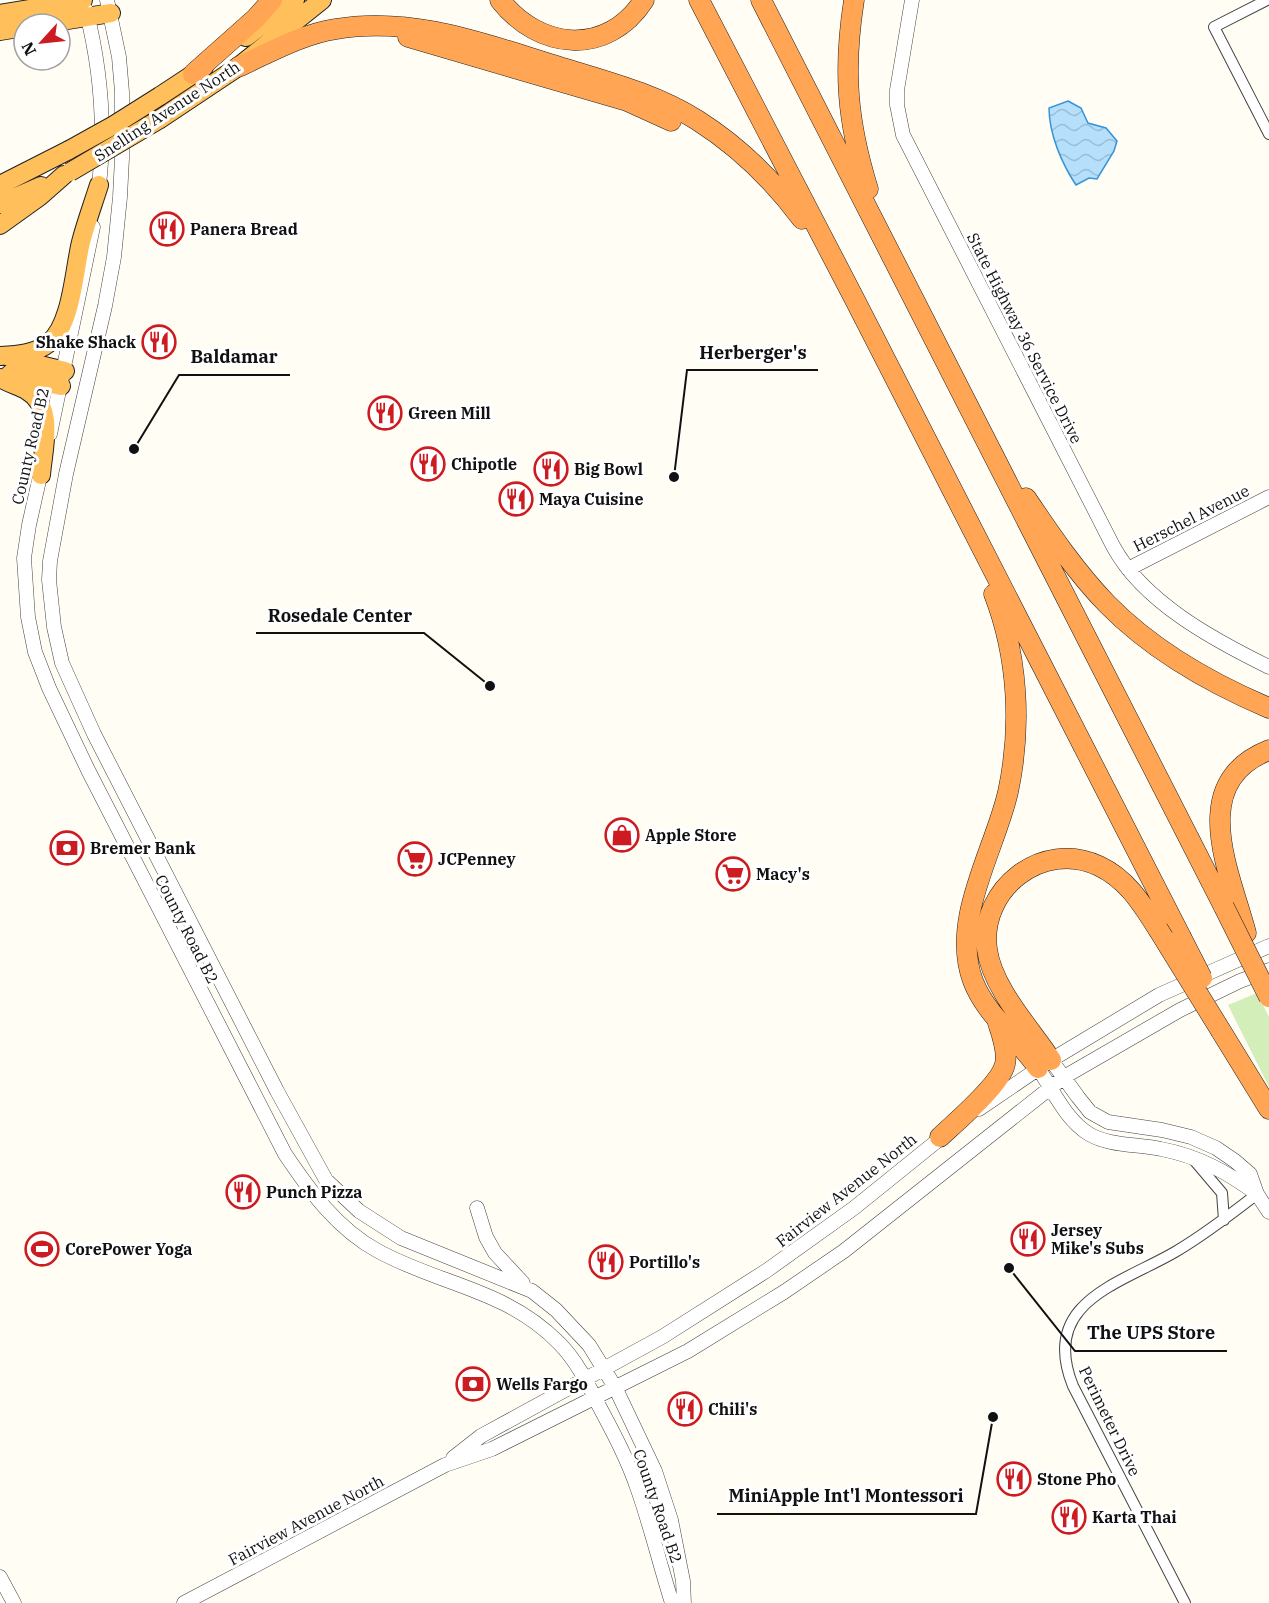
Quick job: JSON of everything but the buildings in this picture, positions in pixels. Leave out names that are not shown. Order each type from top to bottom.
[{"type":"highway","points":[[193,74],[256,18],[272,0]]},
{"type":"highway","name":"Snelling Avenue North","points":[[0,185],[114,126],[228,50],[295,0]]},
{"type":"highway","name":"Snelling Avenue North","points":[[0,204],[67,174],[160,119],[238,67],[322,0]]},
{"type":"highway","points":[[500,0],[511,14],[536,32],[579,40],[596,37],[615,29],[627,20],[644,0]]},
{"type":"highway","points":[[699,0],[1181,937],[1225,1030],[1269,1108]]},
{"type":"highway","points":[[761,0],[971,413],[1246,933],[1248,955],[1269,997]]},
{"type":"highway","points":[[854,0],[847,60],[852,128],[859,161],[885,243]]},
{"type":"highway","points":[[71,12],[85,6]]},
{"type":"highway","points":[[0,14],[85,6],[109,7]]},
{"type":"highway","points":[[238,67],[334,29],[404,26],[445,32],[644,93],[687,114],[720,136],[767,178],[790,202],[811,230],[856,302]]},
{"type":"highway","points":[[0,174],[52,159]]},
{"type":"highway","points":[[0,225],[67,174]]},
{"type":"highway","points":[[0,356],[35,350],[50,342],[57,334],[65,318],[82,241],[99,184]]},
{"type":"highway","points":[[0,356],[63,379]]},
{"type":"highway","points":[[0,371],[63,379]]},
{"type":"highway","points":[[0,378],[28,391],[39,400],[44,410],[46,422],[40,475]]},
{"type":"highway","points":[[971,413],[1013,480],[1055,540],[1108,605],[1142,634],[1189,668],[1269,708]]},
{"type":"highway","points":[[951,489],[996,597],[1006,631],[1015,688],[1016,733],[1007,794],[970,913],[966,949],[974,982],[998,1020],[1026,1050],[1045,1064]]},
{"type":"highway","points":[[1231,905],[1219,837],[1220,807],[1230,780],[1239,767],[1269,750]]},
{"type":"highway","points":[[1045,1064],[990,963],[987,948],[989,919],[1002,890],[1029,867],[1059,859],[1084,861],[1099,866],[1129,887],[1225,1030]]},
{"type":"highway","points":[[940,1137],[1001,1076],[1006,1062],[998,1020]]},
{"type":"street","name":"State Highway 36 Service Drive","points":[[912,0],[897,90],[899,120],[903,135],[1113,546],[1128,569],[1168,606],[1218,640],[1269,667]]},
{"type":"street","points":[[1267,0],[1214,27],[1269,134]]},
{"type":"street","name":"County Road B2","points":[[85,6],[96,60],[100,95],[102,129],[99,184],[95,217],[63,379],[29,525],[24,558],[28,617],[35,652],[49,688],[88,770],[285,1154],[318,1202],[340,1223],[379,1252],[487,1294],[519,1311],[559,1343],[585,1379],[622,1451],[638,1488],[672,1603]]},
{"type":"street","name":"County Road B2","points":[[109,7],[121,80],[122,158],[114,257],[54,532],[49,580],[54,627],[62,663],[83,713],[277,1090],[326,1180],[359,1211],[401,1238],[529,1289],[567,1321],[594,1351],[615,1387],[655,1471],[672,1520],[683,1581],[684,1603]]},
{"type":"street","points":[[63,379],[89,376]]},
{"type":"street","points":[[63,379],[86,392]]},
{"type":"street","name":"Herschel Avenue","points":[[1128,569],[1269,497]]},
{"type":"street","points":[[88,770],[107,760]]},
{"type":"street","name":"Fairview Avenue North","points":[[445,1465],[481,1436],[668,1333],[776,1264],[844,1215],[940,1137],[1045,1064],[1159,995],[1269,946]]},
{"type":"street","name":"Fairview Avenue North","points":[[183,1603],[445,1465],[492,1449],[688,1351],[817,1270],[1064,1077],[1180,1010],[1240,981],[1269,970]]},
{"type":"street","points":[[1045,1064],[1064,1077],[1090,1112],[1108,1122],[1162,1130],[1191,1137],[1216,1148],[1250,1174],[1257,1194],[1269,1212]]},
{"type":"street","points":[[1045,1064],[1051,1088],[1061,1105],[1074,1122],[1090,1134],[1108,1141],[1162,1149],[1190,1156],[1211,1164],[1257,1194]]},
{"type":"street","points":[[1190,1156],[1222,1193],[1224,1220]]},
{"type":"street","name":"Perimeter Drive","points":[[1185,1603],[1073,1386],[1065,1359],[1065,1345],[1074,1319],[1092,1297],[1201,1236],[1257,1194]]},
{"type":"street","points":[[477,1208],[486,1236],[495,1253],[529,1289]]},
{"type":"street","points":[[0,1576],[14,1603]]},
{"type":"green space","points":[[1257,993],[1269,1017],[1269,1087],[1228,1005]]},
{"type":"water","points":[[1068,101],[1081,108],[1088,123],[1106,128],[1117,141],[1114,151],[1097,179],[1089,178],[1076,185],[1057,148],[1051,128],[1049,108]]},
{"type":"place","name":"Panera Bread","points":[[167,229]]},
{"type":"place","name":"Shake Shack","points":[[159,342]]},
{"type":"place","name":"Green Mill","points":[[385,413]]},
{"type":"place","name":"Baldamar","points":[[134,449]]},
{"type":"place","name":"Chipotle","points":[[428,464]]},
{"type":"place","name":"Big Bowl","points":[[551,469]]},
{"type":"place","name":"Herberger's","points":[[674,477]]},
{"type":"place","name":"Maya Cuisine","points":[[516,499]]},
{"type":"place","name":"Rosedale Center","points":[[490,686]]},
{"type":"place","name":"Apple Store","points":[[622,835]]},
{"type":"place","name":"Bremer Bank","points":[[67,848]]},
{"type":"place","name":"JCPenney","points":[[415,859]]},
{"type":"place","name":"Macy's","points":[[733,874]]},
{"type":"place","name":"Punch Pizza","points":[[243,1192]]},
{"type":"place","name":"Jersey Mike's Subs","points":[[1028,1239]]},
{"type":"place","name":"CorePower Yoga","points":[[42,1249]]},
{"type":"place","name":"Portillo's","points":[[606,1262]]},
{"type":"place","name":"The UPS Store","points":[[1009,1268]]},
{"type":"place","name":"Wells Fargo","points":[[473,1384]]},
{"type":"place","name":"Chili's","points":[[685,1409]]},
{"type":"place","name":"MiniApple Int'l Montessori","points":[[993,1417]]},
{"type":"place","name":"Stone Pho","points":[[1014,1479]]},
{"type":"place","name":"Karta Thai","points":[[1069,1517]]}]
